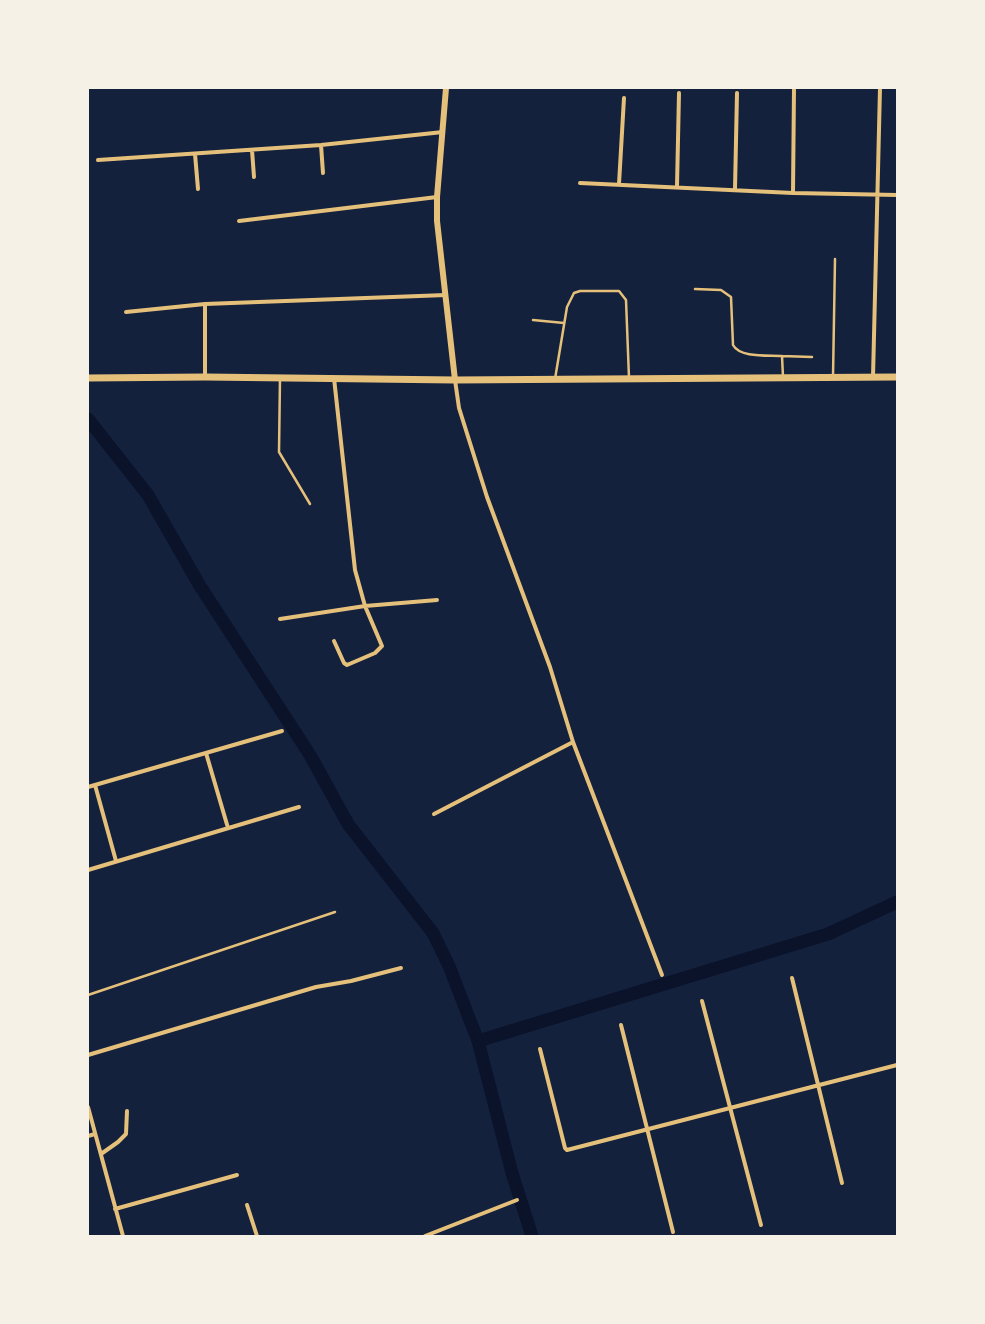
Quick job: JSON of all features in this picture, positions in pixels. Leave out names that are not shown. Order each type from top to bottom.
[{"type":"main road","points":[[88,378],[205,377],[454,380],[897,377]]},
{"type":"street","points":[[446,88],[437,197],[439,248],[446,294],[454,380],[459,408],[487,497],[550,667],[573,742],[662,975]]},
{"type":"street","points":[[793,193],[794,88]]},
{"type":"street","points":[[873,377],[880,88]]},
{"type":"street","points":[[676,186],[679,93]]},
{"type":"street","points":[[735,189],[737,93]]},
{"type":"street","points":[[619,184],[624,98]]},
{"type":"street","points":[[98,160],[321,146],[443,132]]},
{"type":"street","points":[[321,146],[323,173]]},
{"type":"street","points":[[252,150],[254,177]]},
{"type":"street","points":[[195,154],[198,189]]},
{"type":"street","points":[[580,183],[676,186],[793,193],[897,195]]},
{"type":"street","points":[[240,221],[437,197]]},
{"type":"street","points":[[126,312],[205,304],[446,294]]},
{"type":"street","points":[[205,304],[205,377]]},
{"type":"street","points":[[334,378],[355,570],[365,606],[382,648],[345,665],[334,642]]},
{"type":"street","points":[[280,619],[365,606],[437,600]]},
{"type":"street","points":[[88,787],[282,731]]},
{"type":"street","points":[[434,814],[573,742]]},
{"type":"street","points":[[206,754],[228,828]]},
{"type":"street","points":[[95,785],[116,861]]},
{"type":"street","points":[[88,870],[299,807]]},
{"type":"street","points":[[88,1055],[316,987],[350,981],[401,968]]},
{"type":"street","points":[[792,978],[842,1183]]},
{"type":"street","points":[[702,1001],[761,1225]]},
{"type":"street","points":[[621,1026],[673,1232]]},
{"type":"street","points":[[540,1049],[565,1148],[570,1150],[897,1065]]},
{"type":"street","points":[[88,1107],[123,1236]]},
{"type":"street","points":[[101,1154],[118,1142],[126,1134],[127,1111]]},
{"type":"street","points":[[88,1136],[95,1134]]},
{"type":"street","points":[[115,1209],[237,1175]]},
{"type":"street","points":[[425,1236],[517,1200]]},
{"type":"street","points":[[247,1205],[257,1236]]},
{"type":"lane","points":[[833,377],[835,259]]},
{"type":"lane","points":[[695,289],[721,290],[731,296],[733,345],[735,350],[742,353],[812,357]]},
{"type":"lane","points":[[555,379],[567,308],[574,293],[580,291],[619,291],[624,295],[626,300],[630,378]]},
{"type":"lane","points":[[533,320],[564,322]]},
{"type":"lane","points":[[782,356],[783,378]]},
{"type":"lane","points":[[280,378],[279,452],[310,504]]},
{"type":"lane","points":[[88,995],[335,912]]},
{"type":"waterway","points":[[88,419],[148,495],[200,586],[310,755],[348,824],[433,933],[449,966],[478,1041],[512,1173],[532,1236]]},
{"type":"waterway","points":[[478,1041],[828,934],[897,902]]}]
